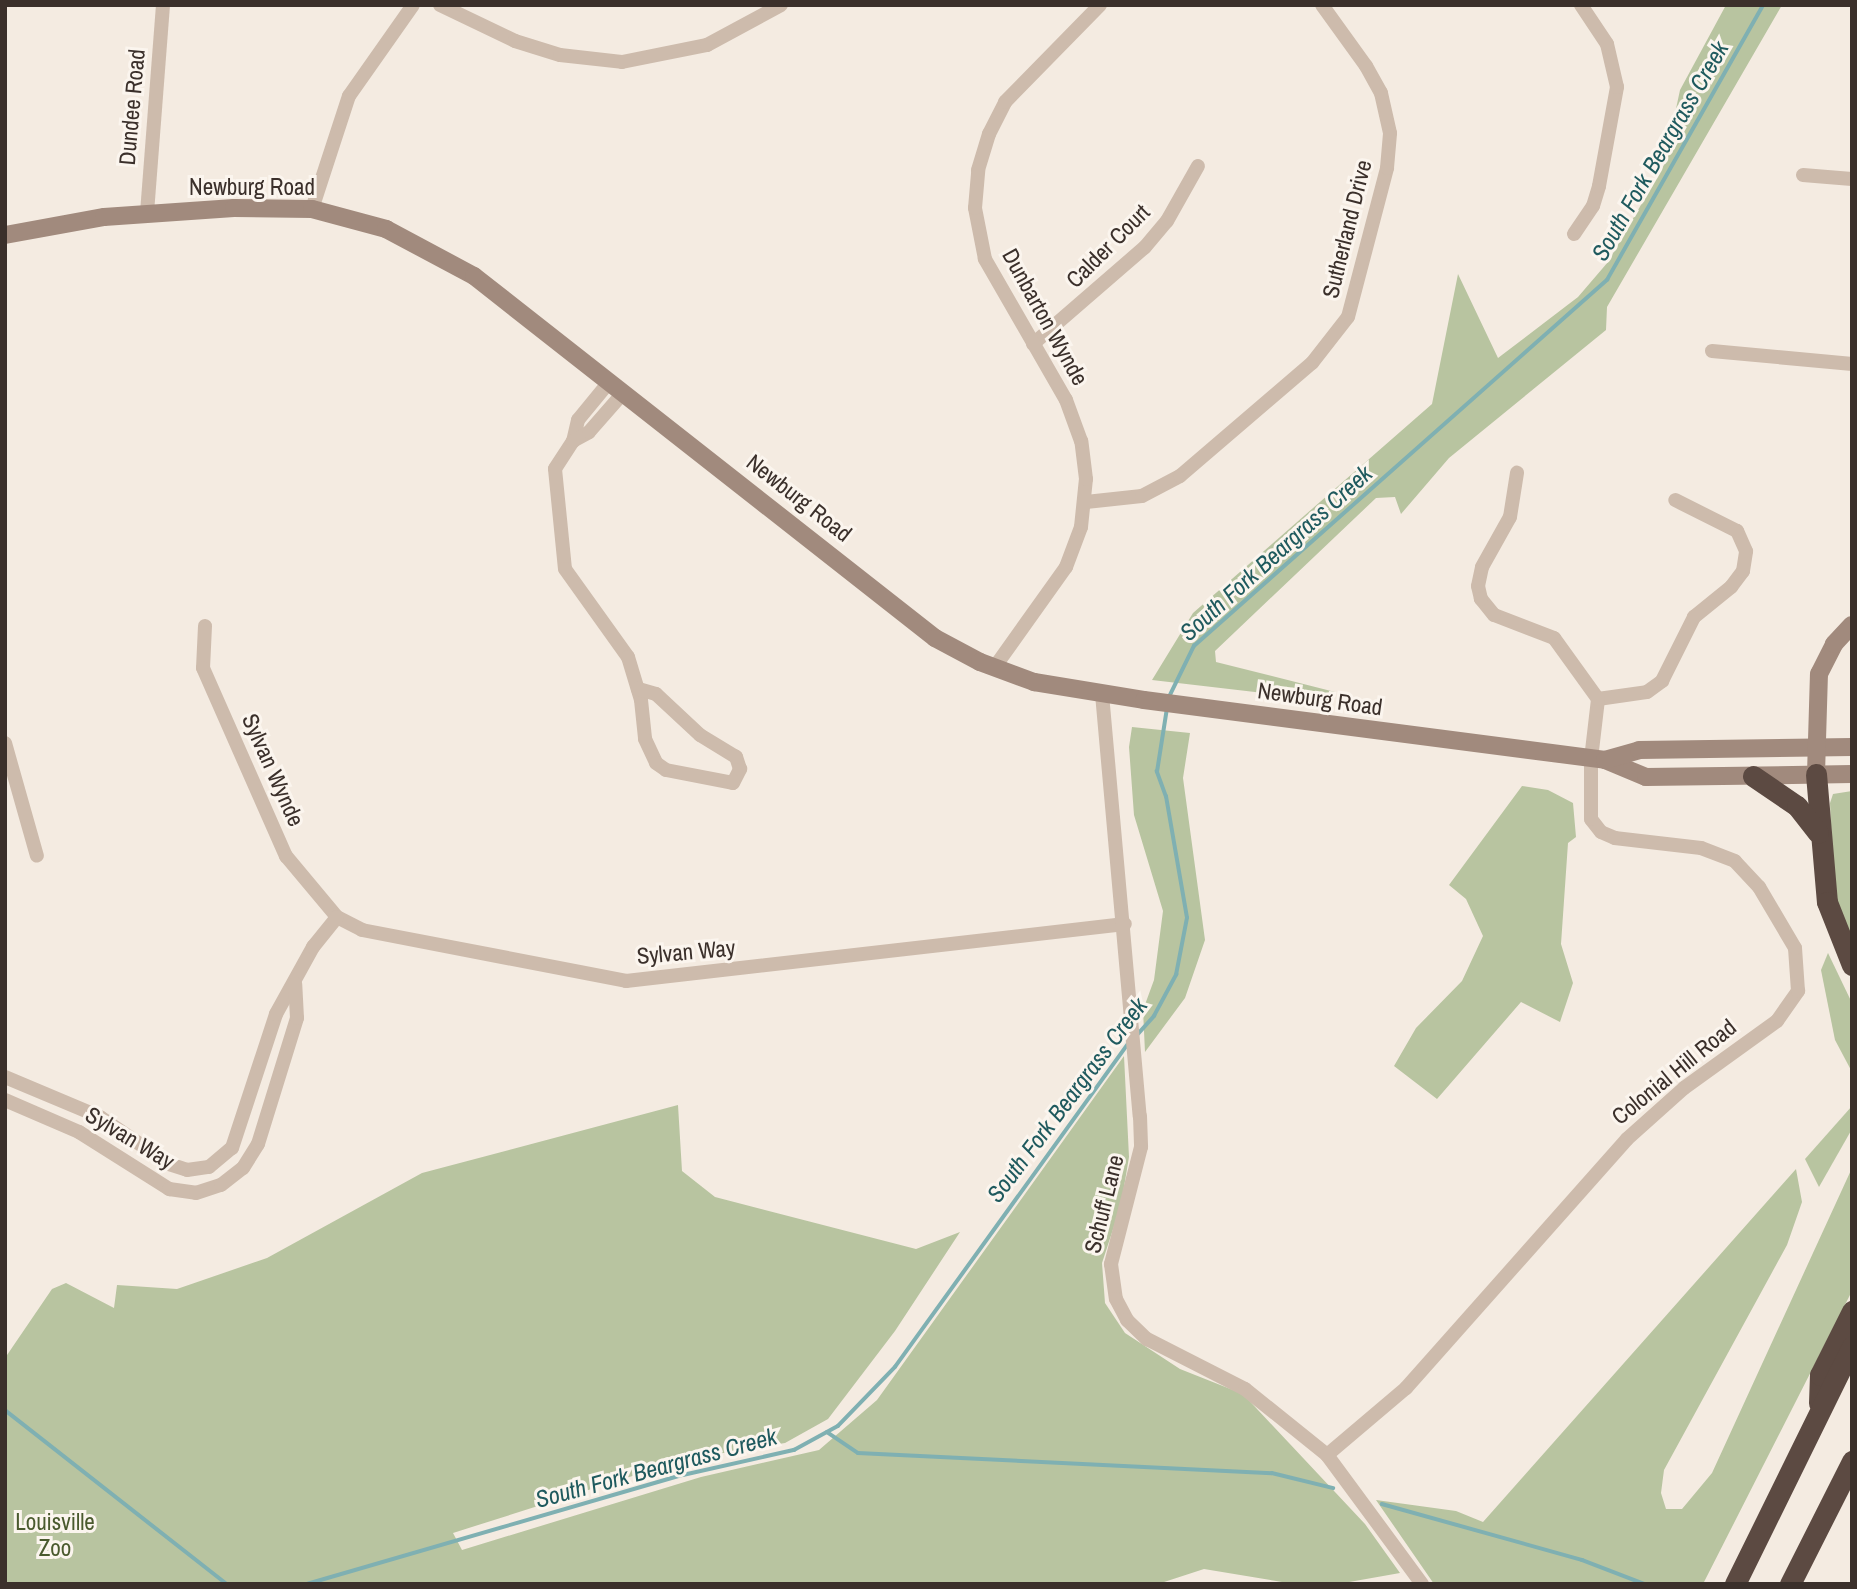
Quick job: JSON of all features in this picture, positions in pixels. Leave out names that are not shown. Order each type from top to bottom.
[{"type":"highway","points":[[1816,774],[1818,833],[1831,921],[1852,965]]},
{"type":"highway","points":[[1753,776],[1797,806],[1818,833]]},
{"type":"highway","points":[[1819,1412],[1820,1376],[1852,1311]]},
{"type":"highway","points":[[1735,1584],[1852,1346]]},
{"type":"highway","points":[[1790,1584],[1852,1461]]},
{"type":"main road","name":"Newburg Road","points":[[5,235],[147,213],[312,209],[386,229],[427,247],[474,276],[934,638],[994,668],[1034,682],[1184,706],[1598,759],[1646,777],[1852,774]]},
{"type":"main road","points":[[1816,774],[1819,674],[1834,644],[1852,625]]},
{"type":"main road","name":"Newburg Road","points":[[1598,759],[1639,750],[1852,747]]},
{"type":"street","name":"Dundee Road","points":[[147,213],[163,5]]},
{"type":"street","points":[[312,209],[349,96],[413,5]]},
{"type":"street","points":[[440,5],[515,41],[560,55],[622,62],[707,45],[781,5]]},
{"type":"street","name":"Dunbarton Wynde","points":[[994,668],[1066,567],[1086,502],[1083,455],[1076,425],[982,250],[975,208],[978,170],[996,117],[1016,87],[1100,5]]},
{"type":"street","name":"Sutherland Drive","points":[[1086,502],[1142,496],[1180,477],[1312,363],[1348,317],[1387,168],[1390,133],[1381,93],[1366,66],[1322,5]]},
{"type":"street","points":[[1574,234],[1592,206],[1599,186],[1617,87],[1607,44],[1581,5]]},
{"type":"street","name":"Calder Court","points":[[1033,344],[1145,247],[1167,221],[1198,166]]},
{"type":"street","points":[[1803,175],[1852,179]]},
{"type":"street","points":[[1712,351],[1852,364]]},
{"type":"street","points":[[617,386],[578,420],[573,441],[560,458],[554,480],[565,569],[573,586],[628,657],[638,689],[645,739],[656,763],[666,770],[733,783],[740,769],[736,757],[700,736],[656,694],[638,689]]},
{"type":"street","points":[[1517,473],[1510,517],[1478,576],[1481,599],[1494,615],[1553,638],[1598,699],[1647,692],[1662,681],[1694,617],[1731,587],[1743,571],[1746,551],[1737,531],[1675,500]]},
{"type":"street","name":"Sylvan Wynde","points":[[205,626],[200,649],[203,668],[286,856],[337,916]]},
{"type":"street","name":"Schuff Lane","points":[[1102,694],[1134,1017],[1141,1147],[1111,1276],[1121,1310],[1147,1339],[1245,1389],[1327,1455],[1422,1584]]},
{"type":"street","name":"Colonial Hill Road","points":[[1327,1455],[1406,1388],[1633,1133],[1693,1081],[1777,1021],[1798,991],[1795,948],[1759,887],[1735,861],[1701,848],[1615,838],[1596,827],[1589,810],[1598,759],[1598,699]]},
{"type":"street","points":[[5,743],[37,856]]},
{"type":"street","name":"Sylvan Way","points":[[5,1077],[100,1117],[169,1164],[199,1170],[232,1148],[276,1014],[295,984],[313,947],[337,916],[362,930],[403,941],[626,981],[1125,924]]},
{"type":"street","name":"Sylvan Way","points":[[5,1100],[79,1132],[169,1189],[197,1193],[221,1185],[250,1160],[297,1018],[295,984]]},
{"type":"street","points":[[141,1171],[153,1154]]},
{"type":"green space","points":[[1726,5],[1782,5],[1607,307],[1606,330],[1449,458],[1401,514],[1395,497],[1376,498],[1215,651],[1216,662],[1335,692],[1333,701],[1152,680],[1193,613],[1432,404],[1458,274],[1498,358],[1578,297],[1608,262],[1664,165],[1680,90]]},
{"type":"green space","points":[[1132,727],[1190,733],[1183,778],[1205,940],[1185,998],[1145,1052],[1143,1010],[1154,980],[1163,911],[1134,815],[1129,747]]},
{"type":"green space","points":[[1522,786],[1548,790],[1573,803],[1576,837],[1568,843],[1561,944],[1573,983],[1560,1022],[1521,1002],[1437,1099],[1394,1066],[1416,1028],[1462,981],[1483,936],[1466,899],[1449,885]]},
{"type":"green space","points":[[1852,791],[1852,943],[1834,893],[1830,803],[1833,794]]},
{"type":"green space","points":[[1828,953],[1852,1003],[1852,1072],[1835,1040],[1821,970]]},
{"type":"green space","name":"Louisville Zoo","points":[[1124,1056],[1129,1157],[1121,1205],[1102,1263],[1105,1303],[1125,1333],[1180,1369],[1243,1394],[1365,1524],[1400,1573],[1338,1584],[1294,1584],[1204,1569],[1158,1584],[5,1584],[5,1358],[52,1289],[66,1283],[114,1308],[117,1285],[177,1289],[267,1258],[422,1173],[678,1105],[682,1171],[715,1197],[916,1249],[960,1232],[895,1331],[828,1419],[785,1443],[686,1459],[453,1533],[462,1550],[701,1477],[819,1450],[877,1400]]},
{"type":"green space","points":[[1852,1106],[1852,1129],[1819,1187],[1805,1159]]},
{"type":"green space","points":[[1852,1168],[1852,1291],[1703,1584],[1434,1584],[1376,1500],[1456,1511],[1483,1522],[1796,1169],[1802,1202],[1787,1245],[1664,1470],[1661,1493],[1666,1509],[1682,1509],[1712,1473]]},
{"type":"waterway","name":"South Fork Beargrass Creek","points":[[1169,697],[1194,646],[1607,280],[1763,5]]},
{"type":"waterway","name":"South Fork Beargrass Creek","points":[[1138,1034],[1154,1016],[1176,975],[1187,918],[1166,797],[1157,772],[1167,708]]},
{"type":"waterway","name":"South Fork Beargrass Creek","points":[[307,1584],[683,1475],[794,1450],[838,1426],[895,1367],[1128,1044]]},
{"type":"waterway","name":"South Fork Beargrass Creek","points":[[5,1410],[227,1584]]},
{"type":"waterway","points":[[827,1432],[858,1453],[1272,1473],[1333,1488]]},
{"type":"waterway","points":[[1382,1504],[1582,1560],[1645,1584]]}]
